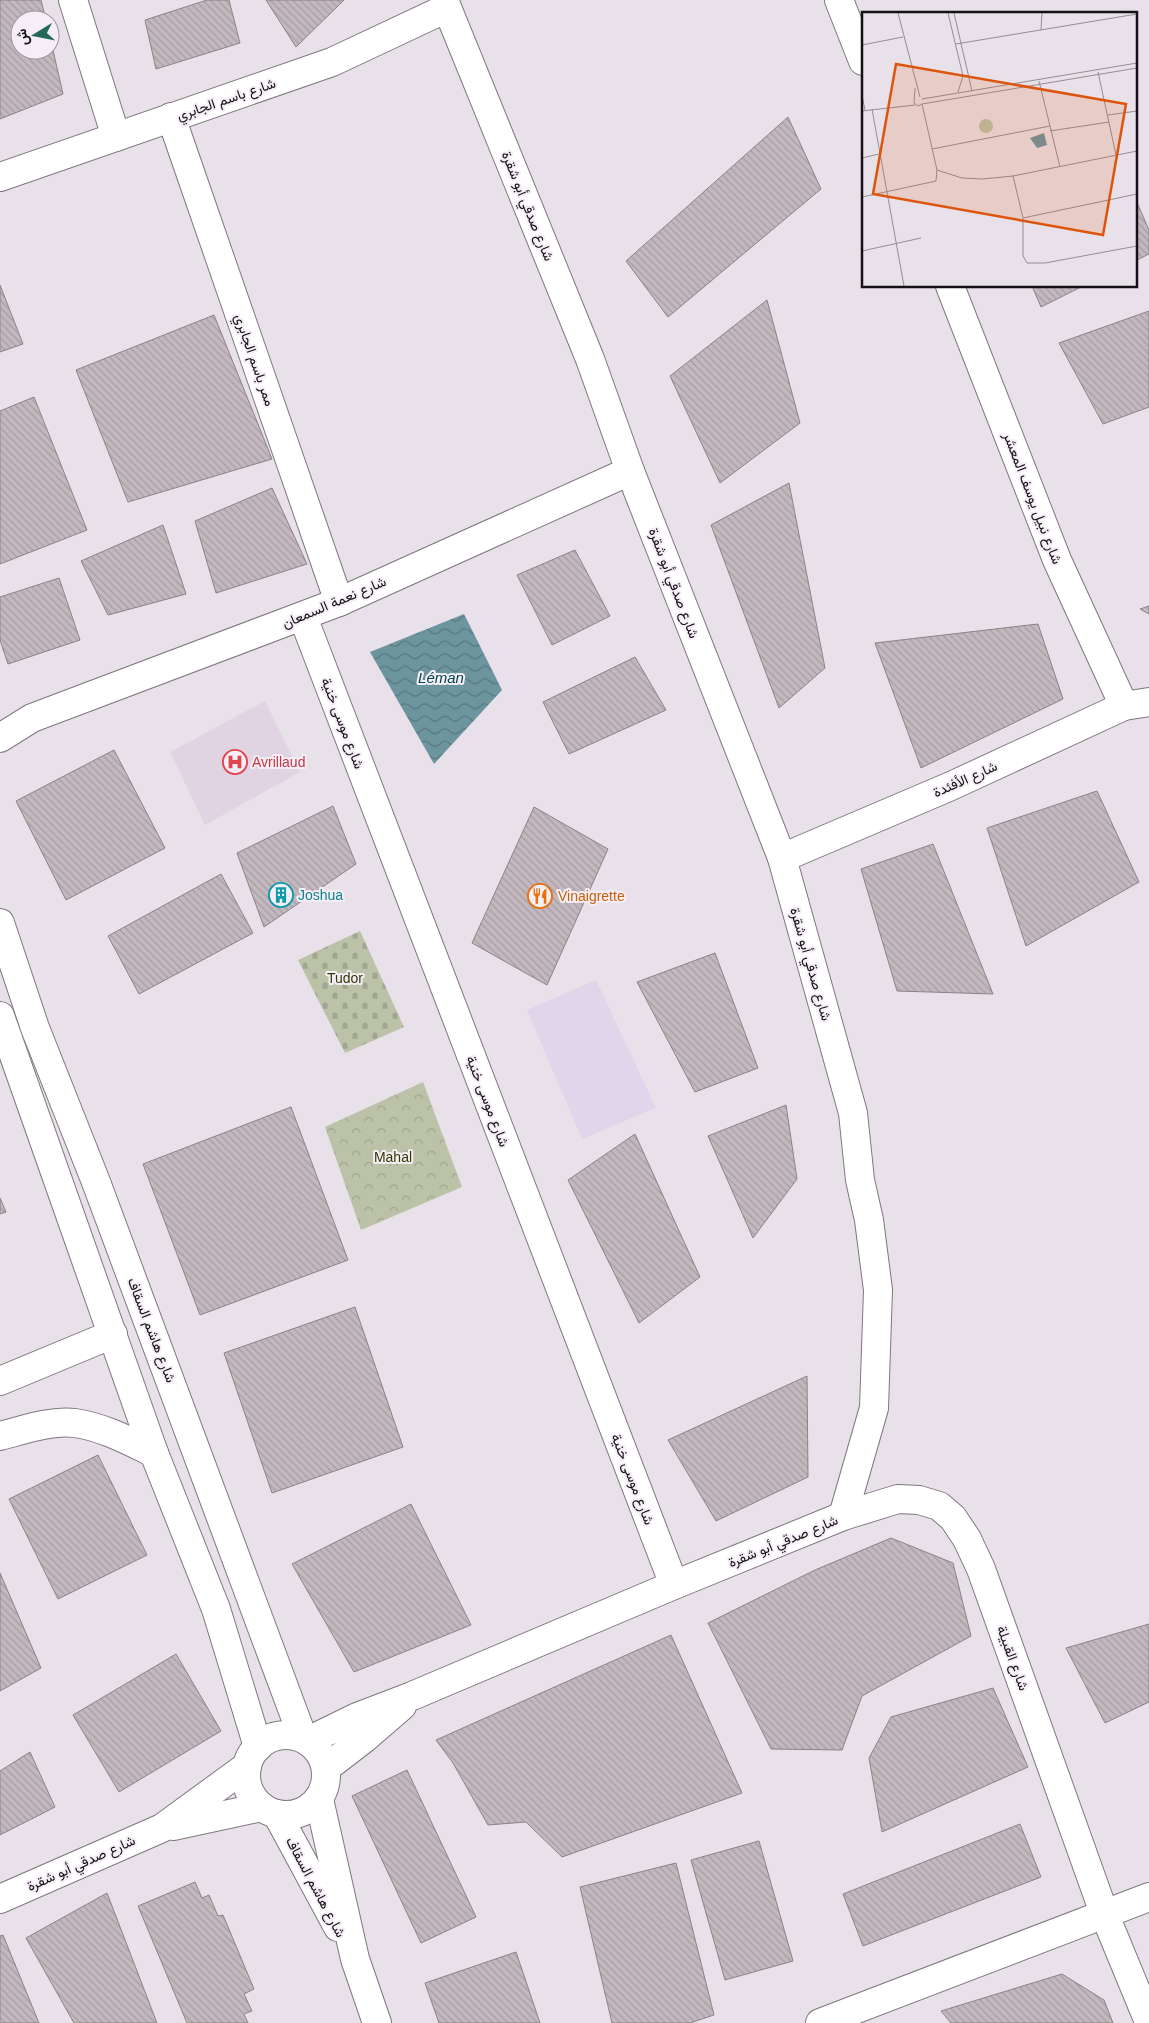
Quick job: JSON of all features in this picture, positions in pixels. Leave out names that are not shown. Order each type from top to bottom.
[{"type":"street","points":[[73,0],[116,137]]},
{"type":"street","points":[[839,0],[862,58]]},
{"type":"street","name":"شارع باسم الجابري","points":[[0,177],[332,62],[446,4]]},
{"type":"street","name":"شارع صدقي أبو شقرة","points":[[305,1740],[357,1716],[412,1696],[843,1516],[874,1408],[878,1290],[875,1255],[860,1180],[853,1113],[782,858],[630,471],[590,359],[446,4]]},
{"type":"street","name":"ممر باسم الجابري","points":[[171,117],[339,602]]},
{"type":"street","name":"شارع نبيل يوسف المعشر","points":[[951,288],[1057,560],[1137,704]]},
{"type":"street","name":"شارع نعمة السمعان","points":[[0,738],[32,718],[339,602],[630,471]]},
{"type":"street","name":"شارع موسى خنية","points":[[303,617],[674,1585]]},
{"type":"street","name":"شارع الأفئدة","points":[[782,858],[1137,704]]},
{"type":"street","name":"شارع نعمة السمعان","points":[[0,720],[32,718]]},
{"type":"street","name":"شارع هاشم السقاف","points":[[0,923],[35,1028],[96,1182],[305,1740]]},
{"type":"street","points":[[0,1016],[154,1453],[216,1609],[252,1756],[247,1781],[252,1796],[269,1811],[292,1815],[307,1810],[319,1799],[326,1784],[326,1768],[320,1753],[305,1740],[292,1735],[279,1735],[268,1740],[252,1756]]},
{"type":"street","points":[[0,1381],[113,1334]]},
{"type":"street","points":[[0,1436],[38,1426],[74,1423],[111,1433],[154,1453]]},
{"type":"street","name":"شارع القبيلة","points":[[843,1516],[898,1498],[919,1500],[939,1506],[953,1518],[967,1539],[981,1570],[1104,1913],[1149,2022]]},
{"type":"street","name":"شارع صدقي أبو شقرة","points":[[326,1768],[365,1738],[412,1696]]},
{"type":"street","name":"شارع صدقي أبو شقرة","points":[[162,1828],[252,1756]]},
{"type":"street","name":"شارع هاشم السقاف","points":[[319,1799],[355,1959],[377,2023]]},
{"type":"street","name":"شارع صدقي أبو شقرة","points":[[0,1899],[162,1828],[269,1811]]},
{"type":"street","name":"شارع هاشم السقاف","points":[[269,1811],[355,1959]]},
{"type":"street","points":[[820,2023],[1149,1897]]},
{"type":"shaded area","name":"Avrillaud","points":[[265,701],[300,772],[205,825],[170,752]]},
{"type":"shaded area","points":[[596,980],[656,1108],[582,1139],[527,1010]]},
{"type":"green space","name":"Tudor","points":[[360,931],[404,1027],[345,1053],[298,960]]},
{"type":"green space","name":"Mahal","points":[[423,1082],[462,1187],[361,1230],[325,1127]]},
{"type":"water","name":"Léman","points":[[464,614],[502,690],[434,764],[370,652]]},
{"type":"building","points":[[0,0],[41,0],[44,10],[10,10],[10,60],[55,60],[63,94],[0,119]]},
{"type":"building","points":[[207,0],[229,0],[240,43],[156,69],[145,20]]},
{"type":"building","points":[[266,0],[344,0],[296,47]]},
{"type":"building","points":[[788,117],[821,189],[668,317],[626,261]]},
{"type":"building","points":[[1136,200],[1149,230],[1149,254],[1136,260]]},
{"type":"building","points":[[0,285],[23,344],[0,352]]},
{"type":"building","points":[[1033,288],[1079,288],[1041,307]]},
{"type":"building","points":[[767,300],[800,423],[720,483],[670,376]]},
{"type":"building","points":[[1149,311],[1149,407],[1103,424],[1059,343]]},
{"type":"building","points":[[214,315],[272,459],[128,502],[76,370]]},
{"type":"building","points":[[34,397],[87,530],[0,564],[0,411]]},
{"type":"building","points":[[789,483],[825,668],[779,708],[711,525]]},
{"type":"building","points":[[272,488],[307,564],[216,593],[195,521]]},
{"type":"building","points":[[163,525],[186,594],[108,615],[81,561]]},
{"type":"building","points":[[575,550],[610,616],[552,645],[517,575]]},
{"type":"building","points":[[59,578],[80,640],[8,664],[0,640],[0,597]]},
{"type":"building","points":[[1149,606],[1149,614],[1140,609]]},
{"type":"building","points":[[1038,624],[1063,699],[921,768],[875,643]]},
{"type":"building","points":[[635,657],[666,710],[569,754],[543,702]]},
{"type":"building","points":[[114,750],[165,848],[66,900],[16,801]]},
{"type":"building","points":[[1097,791],[1139,882],[1026,946],[987,828]]},
{"type":"building","name":"Joshua","points":[[333,806],[356,864],[264,927],[237,853]]},
{"type":"building","name":"Vinaigrette","points":[[534,807],[608,849],[547,985],[472,943]]},
{"type":"building","points":[[933,844],[993,994],[897,991],[861,869]]},
{"type":"building","points":[[221,874],[253,933],[139,994],[108,936]]},
{"type":"building","points":[[715,953],[758,1068],[695,1092],[637,982]]},
{"type":"building","points":[[786,1105],[797,1179],[753,1238],[708,1136]]},
{"type":"building","points":[[291,1107],[348,1260],[200,1315],[143,1164]]},
{"type":"building","points":[[635,1134],[700,1277],[639,1323],[568,1180]]},
{"type":"building","points":[[0,1198],[6,1212],[0,1214]]},
{"type":"building","points":[[355,1307],[403,1447],[272,1493],[224,1353]]},
{"type":"building","points":[[807,1376],[808,1477],[716,1521],[668,1440]]},
{"type":"building","points":[[98,1455],[147,1555],[58,1599],[9,1499]]},
{"type":"building","points":[[411,1504],[471,1625],[354,1672],[292,1564]]},
{"type":"building","points":[[891,1538],[953,1563],[971,1636],[862,1696],[842,1750],[771,1749],[708,1623],[815,1570]]},
{"type":"building","points":[[0,1573],[41,1668],[0,1691]]},
{"type":"building","points":[[1149,1624],[1149,1702],[1105,1723],[1066,1648]]},
{"type":"building","points":[[671,1635],[742,1793],[562,1857],[526,1822],[488,1825],[453,1763],[436,1740]]},
{"type":"building","points":[[176,1654],[221,1731],[119,1792],[73,1715]]},
{"type":"building","points":[[993,1688],[1028,1767],[882,1832],[869,1758],[891,1717]]},
{"type":"building","points":[[30,1752],[55,1807],[0,1835],[0,1771]]},
{"type":"building","points":[[407,1770],[476,1917],[421,1943],[352,1796]]},
{"type":"building","points":[[1020,1824],[1041,1877],[863,1946],[843,1894]]},
{"type":"building","points":[[759,1841],[793,1961],[725,1980],[691,1860]]},
{"type":"building","points":[[676,1863],[714,2015],[690,2023],[612,2023],[580,1887]]},
{"type":"building","points":[[195,1882],[202,1898],[209,1895],[218,1916],[223,1915],[254,1989],[244,1994],[252,2011],[244,2014],[248,2023],[187,2023],[138,1906]]},
{"type":"building","points":[[107,1893],[157,2023],[74,2023],[26,1938]]},
{"type":"building","points":[[3,1935],[39,2023],[0,2023],[0,1936]]},
{"type":"building","points":[[516,1952],[540,2023],[439,2023],[425,1983]]},
{"type":"building","points":[[1062,1974],[1104,2000],[1113,2023],[951,2023],[941,2011]]},
{"type":"place","name":"Avrillaud","points":[[235,762]]},
{"type":"place","name":"Joshua","points":[[281,895]]},
{"type":"place","name":"Vinaigrette","points":[[540,896]]}]
